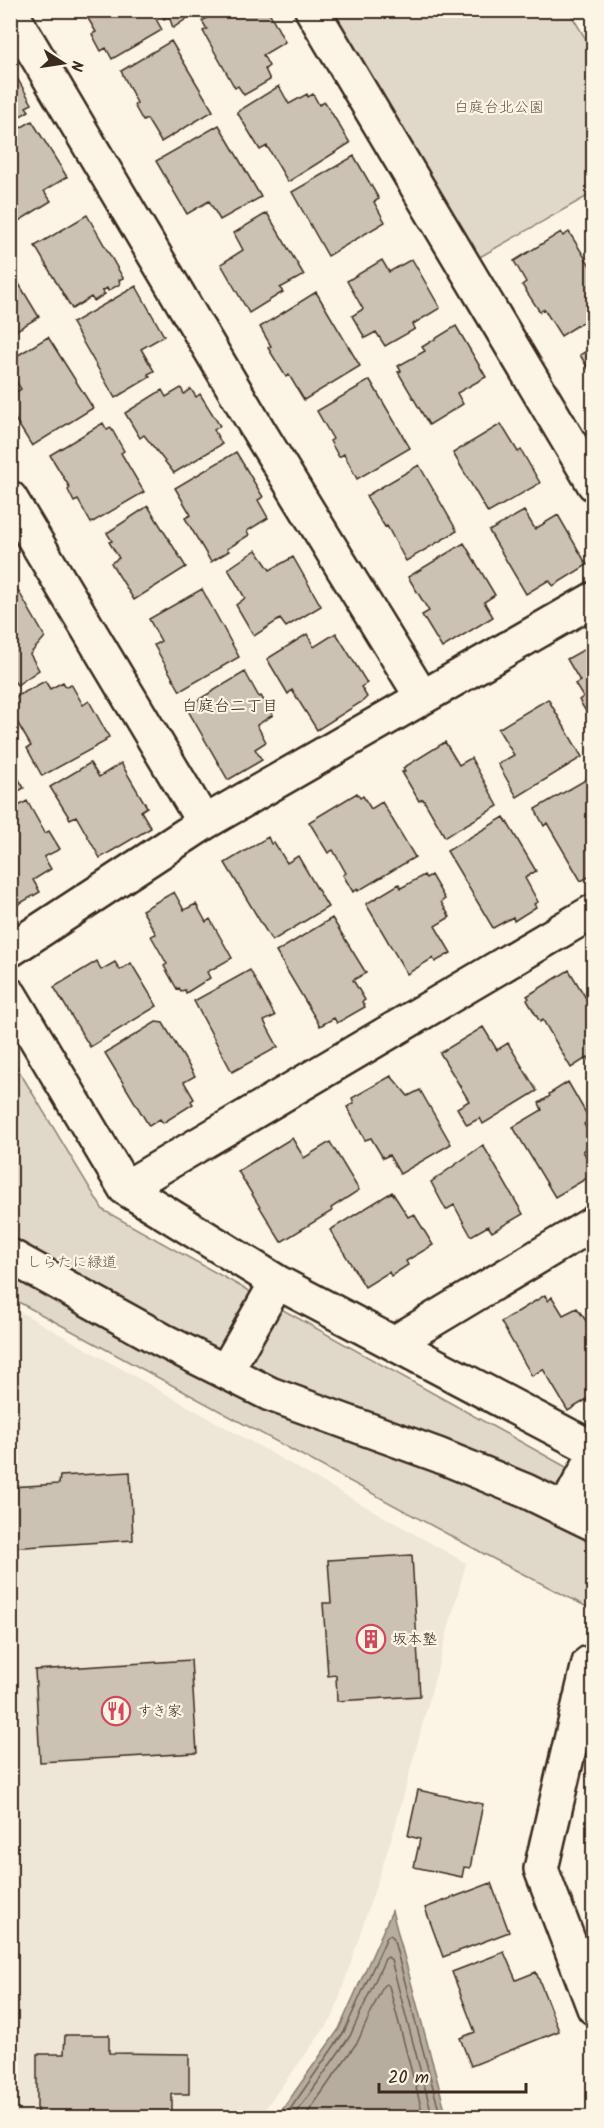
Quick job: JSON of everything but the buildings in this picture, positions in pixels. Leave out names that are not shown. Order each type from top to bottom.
[{"type":"street","points":[[312,10],[594,484]]},
{"type":"street","points":[[10,11],[254,423],[422,697]]},
{"type":"street","points":[[10,498],[204,823]]},
{"type":"street","points":[[10,950],[204,823],[594,599]]},
{"type":"street","points":[[125,1188],[594,911]]},
{"type":"street","points":[[10,995],[125,1188],[277,1282],[594,1449]]},
{"type":"street","points":[[394,1344],[594,1223]]},
{"type":"street","points":[[24,1263],[162,1340],[270,1394],[438,1455],[526,1491],[594,1524]]},
{"type":"street","points":[[226,1371],[277,1282]]},
{"type":"street","points":[[565,1510],[594,1456]]},
{"type":"street","points":[[594,1662],[589,1663],[541,1869],[594,2008]]},
{"type":"shaded area","points":[[10,1306],[466,1563],[395,1827],[333,2017],[259,2117],[12,2117],[14,2013],[10,1683]]},
{"type":"green space","name":"白庭台北公園","points":[[332,11],[569,11],[593,51],[593,193],[478,258]]},
{"type":"green space","name":"しらたに緑道","points":[[10,1056],[103,1210],[593,1482],[593,1610],[488,1556],[11,1298]]},
{"type":"water","points":[[392,1911],[447,2117],[277,2117],[339,2029]]},
{"type":"place","name":"坂本塾","points":[[371,1639]]},
{"type":"place","name":"すき家","points":[[116,1711]]},
{"type":"district","name":"白庭台二丁目","points":[[230,705]]}]
